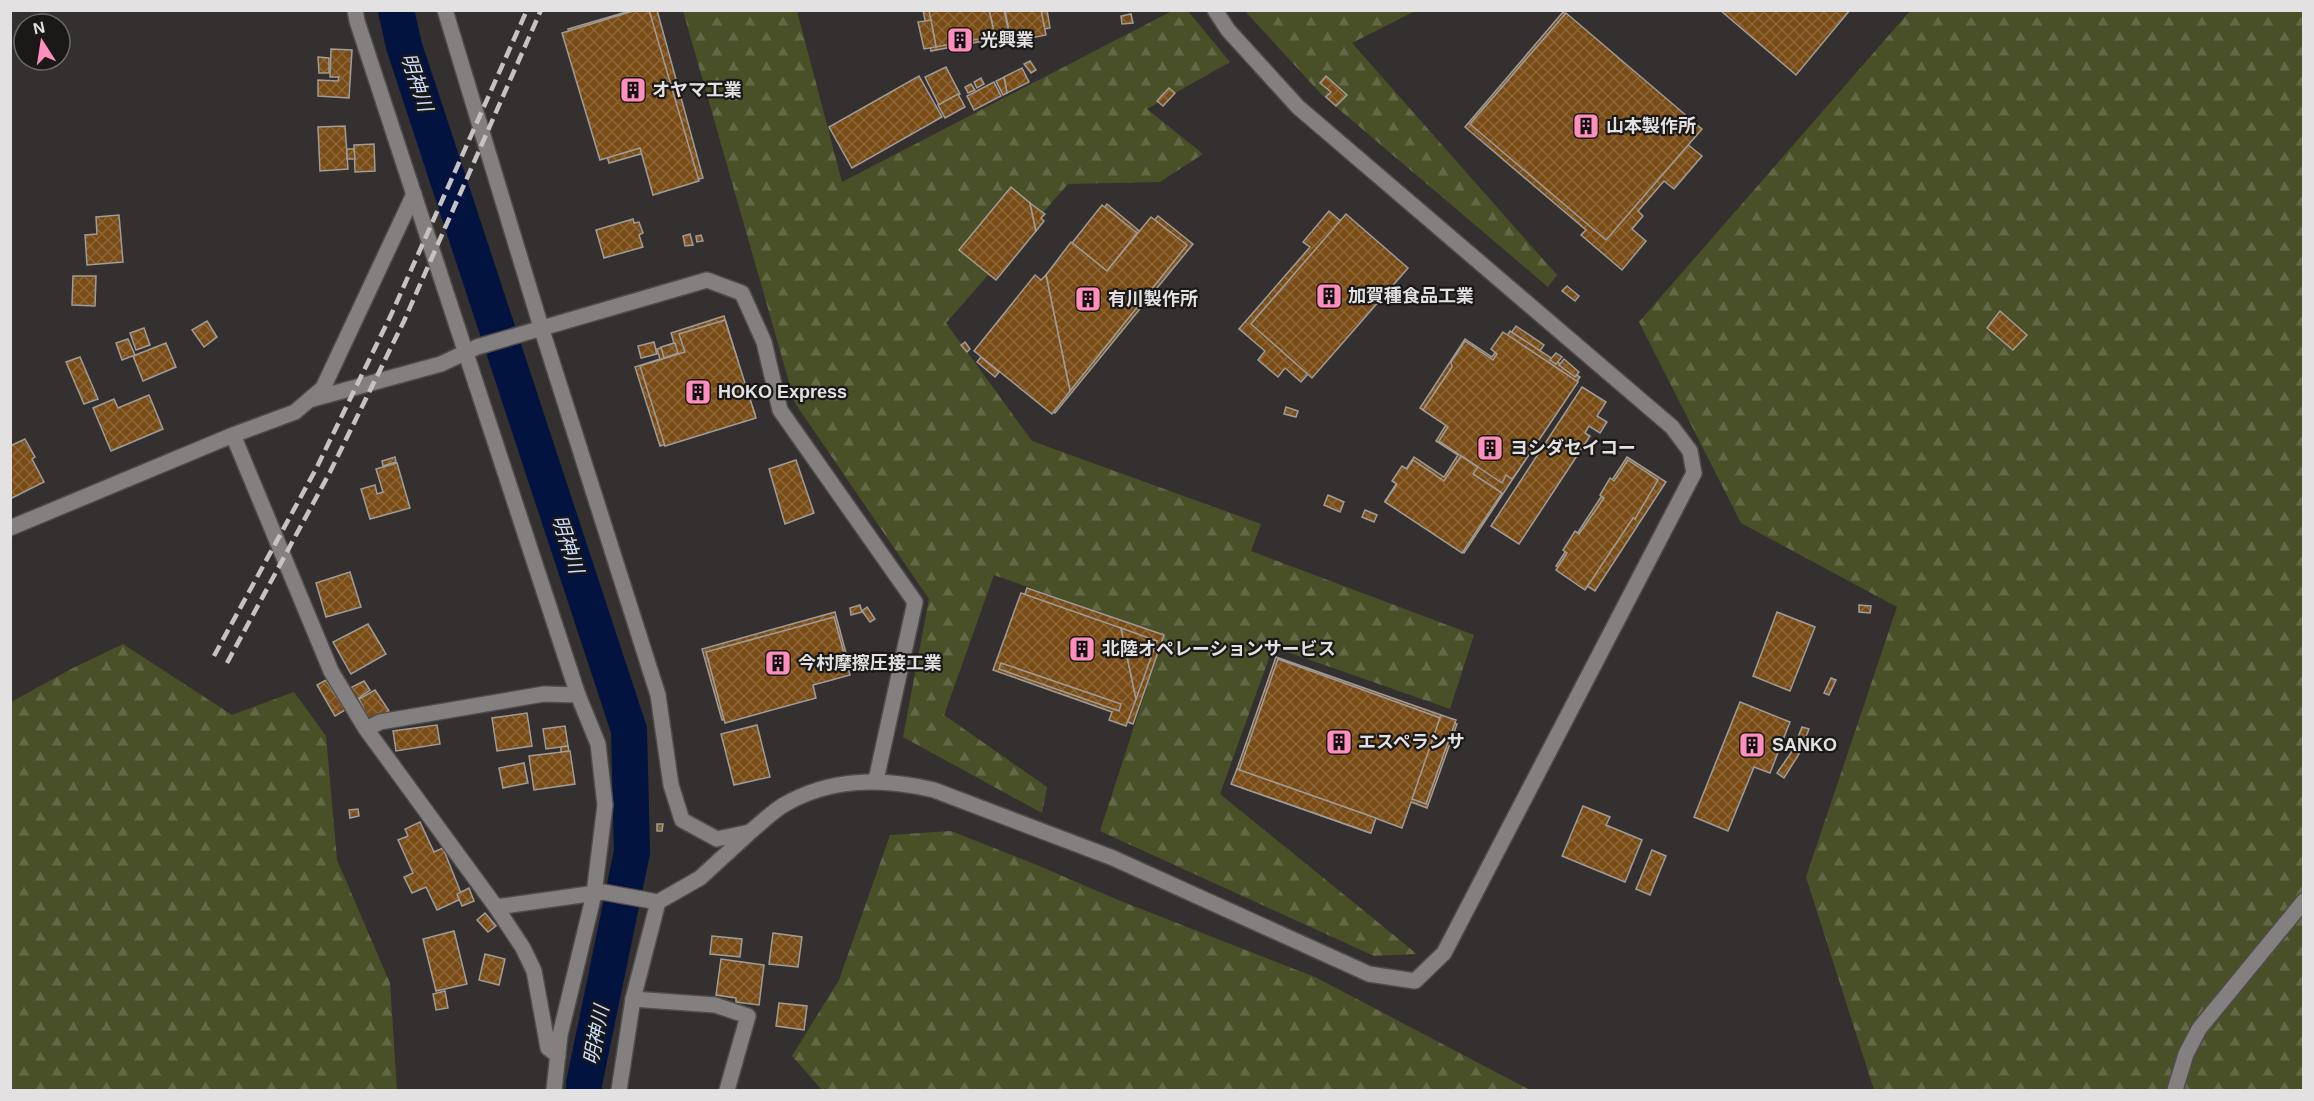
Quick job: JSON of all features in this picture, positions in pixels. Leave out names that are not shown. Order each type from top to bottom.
[{"type":"street","points":[[355,10],[414,194],[471,349],[578,694],[598,744],[605,806],[598,893],[560,1035],[554,1090]]},
{"type":"street","points":[[445,10],[541,327],[658,695],[671,785],[682,820],[717,839],[750,832]]},
{"type":"street","points":[[496,907],[598,893],[658,902],[700,878],[782,806],[819,789],[845,782],[876,780],[911,784],[934,790],[1113,858],[1369,974],[1415,981],[1444,953],[1694,472],[1690,451],[1672,427],[1298,107],[1228,30],[1215,10]]},
{"type":"street","points":[[10,528],[232,435],[295,412],[323,388],[414,194]]},
{"type":"street","points":[[309,400],[441,364],[471,349],[707,280],[742,292],[764,342],[780,410],[915,602],[876,780]]},
{"type":"street","points":[[232,435],[331,671],[366,729],[496,907],[523,948],[534,971],[548,1048],[558,1056]]},
{"type":"street","points":[[366,729],[380,722],[544,694],[578,694]]},
{"type":"street","points":[[2175,1090],[2186,1054],[2199,1029],[2304,901]]},
{"type":"street","points":[[619,1090],[633,999],[658,902]]},
{"type":"street","points":[[633,999],[716,1005],[748,1016],[727,1090]]},
{"type":"green space","points":[[683,11],[797,11],[842,182],[1172,11],[1188,11],[1230,62],[1147,109],[1203,154],[1160,182],[1068,184],[946,323],[1032,441],[1261,524],[1251,551],[1474,635],[1450,709],[1273,647],[1220,794],[1417,954],[1374,956],[1100,831],[1164,635],[994,575],[944,715],[1047,787],[1042,813],[903,737],[929,599],[795,403]]},
{"type":"green space","points":[[1245,11],[1415,11],[1352,43],[1557,275],[1548,287],[1321,94]]},
{"type":"green space","points":[[1910,11],[2303,11],[2303,1090],[1874,1090],[1806,877],[1897,607],[1741,523],[1639,322]]},
{"type":"green space","points":[[123,644],[232,715],[294,692],[326,736],[337,860],[390,983],[397,1090],[11,1090],[11,702]]},
{"type":"green space","points":[[951,831],[1317,978],[1530,1090],[822,1090],[792,1056],[839,980],[890,835]]},
{"type":"building","name":"オヤマ工業","points":[[633,10],[657,10],[703,178],[659,190],[648,152],[609,163],[568,29]]},
{"type":"building","name":"オヤマ工業","points":[[636,10],[649,10],[699,181],[653,195],[640,148],[600,160],[562,33]]},
{"type":"building","name":"光興業","points":[[923,10],[1047,10],[1050,28],[931,51]]},
{"type":"building","points":[[989,10],[1004,10],[1009,33],[995,36]]},
{"type":"building","points":[[989,10],[995,36],[936,47],[929,11]]},
{"type":"building","points":[[1005,10],[1041,10],[1046,35],[1011,42]]},
{"type":"building","points":[[1720,10],[1850,10],[1796,75]]},
{"type":"building","name":"山本製作所","points":[[1563,12],[1699,128],[1686,143],[1702,156],[1674,189],[1664,181],[1638,211],[1643,216],[1632,229],[1646,241],[1622,270],[1581,235],[1586,230],[1465,127]]},
{"type":"building","name":"山本製作所","points":[[1566,13],[1702,129],[1606,240],[1470,124]]},
{"type":"building","points":[[1131,14],[1133,23],[1122,24],[1121,16]]},
{"type":"building","points":[[931,20],[936,47],[924,49],[918,22]]},
{"type":"building","points":[[331,49],[352,50],[349,98],[318,96],[318,80],[338,81],[339,77],[330,77]]},
{"type":"building","points":[[318,57],[329,58],[329,73],[319,73]]},
{"type":"building","points":[[1030,61],[1036,70],[1031,73],[1024,64]]},
{"type":"building","points":[[946,67],[960,94],[939,105],[925,77]]},
{"type":"building","points":[[1022,68],[1029,82],[1007,93],[1004,77]]},
{"type":"building","points":[[919,76],[942,117],[852,168],[829,127]]},
{"type":"building","points":[[1326,76],[1347,95],[1336,106],[1326,97],[1331,92],[1320,83]]},
{"type":"building","points":[[1004,77],[1007,93],[1003,95],[996,81]]},
{"type":"building","points":[[981,78],[984,84],[977,88],[974,82]]},
{"type":"building","points":[[994,82],[1001,96],[974,110],[967,96]]},
{"type":"building","points":[[971,84],[975,90],[968,93],[965,87]]},
{"type":"building","points":[[1169,88],[1175,93],[1163,106],[1157,101]]},
{"type":"building","points":[[958,94],[965,107],[945,118],[938,105]]},
{"type":"building","points":[[345,126],[348,169],[320,171],[318,127]]},
{"type":"building","points":[[374,144],[375,171],[355,172],[354,145]]},
{"type":"building","points":[[347,149],[354,149],[355,159],[347,159]]},
{"type":"building","points":[[1011,187],[1030,203],[1036,231],[996,280],[959,250]]},
{"type":"building","points":[[1030,203],[1045,214],[1041,218],[1044,221],[1036,231]]},
{"type":"building","name":"有川製作所","points":[[1107,204],[1143,234],[1158,216],[1193,244],[1055,413],[984,355]]},
{"type":"building","points":[[1102,205],[1137,233],[1107,271],[1072,243]]},
{"type":"building","name":"加賀種食品工業","points":[[1329,211],[1398,270],[1301,382],[1285,368],[1278,377],[1258,360],[1265,351],[1239,329],[1310,247],[1303,242]]},
{"type":"building","name":"加賀種食品工業","points":[[1346,214],[1408,268],[1312,378],[1251,324]]},
{"type":"building","points":[[119,215],[123,262],[87,265],[85,235],[97,234],[96,217]]},
{"type":"building","points":[[1151,217],[1187,245],[1070,391],[1046,275],[1071,242],[1107,271]]},
{"type":"building","points":[[633,219],[634,223],[639,222],[643,233],[639,235],[643,247],[604,258],[596,230]]},
{"type":"building","points":[[690,234],[693,245],[685,246],[683,236]]},
{"type":"building","points":[[701,235],[703,241],[697,242],[696,236]]},
{"type":"building","points":[[1035,275],[1041,280],[1046,275],[1070,391],[1052,414],[974,351]]},
{"type":"building","points":[[73,276],[96,276],[95,306],[72,305]]},
{"type":"building","points":[[1567,286],[1579,296],[1575,301],[1562,291]]},
{"type":"building","points":[[2000,311],[2027,335],[2013,350],[1987,328]]},
{"type":"building","name":"HOKO Express","points":[[724,316],[738,361],[730,363],[741,399],[749,397],[755,414],[660,446],[635,367],[660,359],[657,349],[674,343],[671,333]]},
{"type":"building","name":"HOKO Express","points":[[725,320],[756,418],[665,446],[640,366],[685,352],[679,334]]},
{"type":"building","points":[[207,321],[217,337],[204,347],[192,330]]},
{"type":"building","points":[[1516,326],[1544,345],[1537,355],[1509,336]]},
{"type":"building","points":[[144,328],[150,345],[136,350],[130,333]]},
{"type":"building","name":"ヨシダセイコー","points":[[1510,331],[1580,377],[1464,553],[1385,501],[1414,457],[1444,477],[1458,455],[1436,441],[1446,425],[1420,408],[1465,339],[1492,357]]},
{"type":"building","name":"ヨシダセイコー","points":[[1503,332],[1578,382],[1512,479],[1506,475],[1502,483],[1439,441],[1448,427],[1423,410],[1452,367],[1451,362],[1465,341],[1493,360],[1497,354],[1491,349]]},
{"type":"building","points":[[128,339],[135,355],[122,360],[116,343]]},
{"type":"building","points":[[654,342],[657,354],[641,358],[638,346]]},
{"type":"building","points":[[965,342],[970,349],[967,352],[961,345]]},
{"type":"building","points":[[166,343],[176,367],[143,381],[133,356]]},
{"type":"building","points":[[675,343],[678,353],[664,358],[661,347]]},
{"type":"building","points":[[1556,353],[1562,357],[1556,364],[1550,360]]},
{"type":"building","points":[[80,357],[98,399],[84,404],[66,362]]},
{"type":"building","points":[[981,357],[999,372],[995,377],[977,362]]},
{"type":"building","points":[[1564,359],[1579,372],[1575,377],[1559,365]]},
{"type":"building","points":[[1582,387],[1606,402],[1597,416],[1607,422],[1600,433],[1589,426],[1585,433],[1590,436],[1519,544],[1491,526]]},
{"type":"building","points":[[149,395],[163,429],[111,451],[93,408],[114,399],[118,408]]},
{"type":"building","points":[[1286,407],[1298,411],[1296,417],[1284,414]]},
{"type":"building","points":[[25,439],[35,457],[32,459],[44,482],[10,499],[10,446]]},
{"type":"building","points":[[1461,456],[1478,467],[1473,474],[1502,493],[1462,553],[1385,502],[1397,484],[1392,481],[1402,466],[1407,469],[1413,460],[1444,481]]},
{"type":"building","points":[[395,457],[396,462],[383,466],[382,461]]},
{"type":"building","points":[[1627,457],[1666,482],[1595,591],[1556,566]]},
{"type":"building","points":[[796,460],[814,513],[785,524],[769,469]]},
{"type":"building","points":[[1628,460],[1658,480],[1635,519],[1633,518],[1585,590],[1556,570],[1567,553],[1563,550],[1575,531],[1579,534],[1604,498],[1600,495],[1610,478],[1614,481]]},
{"type":"building","points":[[397,463],[410,508],[370,519],[361,489],[375,485],[377,494],[383,492],[376,469]]},
{"type":"building","points":[[1328,495],[1344,502],[1340,512],[1324,505]]},
{"type":"building","points":[[1365,510],[1377,515],[1374,522],[1362,517]]},
{"type":"building","points":[[350,572],[361,607],[326,617],[316,583]]},
{"type":"building","name":"北陸オペレーションサービス","points":[[1027,588],[1164,635],[1133,724],[1116,718],[1121,704],[1001,663]]},
{"type":"building","name":"北陸オペレーションサービス","points":[[1021,593],[1121,628],[1136,699],[1126,726],[1109,720],[1112,712],[993,670]]},
{"type":"building","points":[[860,605],[862,612],[851,615],[850,608]]},
{"type":"building","points":[[1859,605],[1871,606],[1870,613],[1859,612]]},
{"type":"building","points":[[867,607],[875,619],[870,622],[862,611]]},
{"type":"building","name":"今村摩擦圧接工業","points":[[835,612],[850,668],[836,672],[838,678],[823,682],[822,677],[810,680],[813,687],[772,699],[774,706],[722,720],[702,649]]},
{"type":"building","points":[[1777,612],[1815,627],[1790,691],[1753,676]]},
{"type":"building","name":"今村摩擦圧接工業","points":[[834,617],[850,675],[813,685],[816,698],[725,723],[706,652]]},
{"type":"building","points":[[368,624],[386,654],[351,674],[333,642]]},
{"type":"building","points":[[1121,628],[1157,641],[1136,699]]},
{"type":"building","name":"エスペランサ","points":[[1276,657],[1441,715],[1402,826],[1237,769]]},
{"type":"building","name":"エスペランサ","points":[[1278,659],[1457,724],[1427,808],[1411,802],[1402,828],[1375,818],[1370,833],[1234,785]]},
{"type":"building","points":[[1001,663],[1121,704],[1119,711],[999,669]]},
{"type":"building","points":[[1831,678],[1836,680],[1829,695],[1824,693]]},
{"type":"building","points":[[326,680],[345,710],[335,716],[317,685]]},
{"type":"building","points":[[364,681],[370,690],[356,700],[350,688]]},
{"type":"building","points":[[375,690],[389,711],[370,721],[359,699]]},
{"type":"building","name":"SANKO","points":[[1740,702],[1790,722],[1770,773],[1754,767],[1728,831],[1694,817]]},
{"type":"building","points":[[527,713],[532,746],[497,751],[492,718]]},
{"type":"building","points":[[1441,715],[1456,720],[1426,804],[1412,799]]},
{"type":"building","points":[[437,725],[440,744],[396,751],[393,731]]},
{"type":"building","points":[[757,725],[770,777],[734,785],[721,734]]},
{"type":"building","points":[[565,726],[568,746],[546,749],[543,729]]},
{"type":"building","points":[[1802,727],[1809,729],[1799,754],[1784,778],[1777,773],[1793,750]]},
{"type":"building","points":[[568,746],[569,751],[561,752],[561,747]]},
{"type":"building","points":[[570,751],[575,784],[534,790],[529,756]]},
{"type":"building","points":[[524,763],[528,783],[503,788],[499,768]]},
{"type":"building","points":[[1237,769],[1376,818],[1371,833],[1231,784]]},
{"type":"building","points":[[1583,806],[1610,817],[1606,825],[1642,840],[1625,882],[1562,856]]},
{"type":"building","points":[[358,809],[359,816],[350,818],[349,810]]},
{"type":"building","points":[[420,822],[434,852],[443,848],[463,898],[437,910],[426,887],[412,893],[404,877],[413,873],[398,840],[408,836],[405,829]]},
{"type":"building","points":[[657,824],[663,824],[662,831],[657,831]]},
{"type":"building","points":[[1652,850],[1666,856],[1650,895],[1636,889]]},
{"type":"building","points":[[469,888],[474,901],[462,906],[457,894]]},
{"type":"building","points":[[485,913],[496,926],[488,932],[477,920]]},
{"type":"building","points":[[454,931],[467,984],[436,991],[423,939]]},
{"type":"building","points":[[773,933],[802,937],[798,967],[769,964]]},
{"type":"building","points":[[712,936],[742,939],[740,957],[710,954]]},
{"type":"building","points":[[485,954],[505,959],[499,985],[479,980]]},
{"type":"building","points":[[721,959],[764,965],[759,1005],[736,1002],[736,998],[716,995]]},
{"type":"building","points":[[445,991],[448,1008],[436,1010],[433,994]]},
{"type":"building","points":[[779,1003],[807,1006],[804,1030],[776,1026]]},
{"type":"waterway","name":"明神川","points":[[396,10],[404,46],[629,730],[632,852],[584,1090]]},
{"type":"railway","points":[[214,656],[316,469],[391,315],[527,10]]},
{"type":"railway","points":[[227,663],[330,472],[404,321],[541,10]]},
{"type":"place","name":"光興業","points":[[960,40]]},
{"type":"place","name":"オヤマ工業","points":[[633,90]]},
{"type":"place","name":"山本製作所","points":[[1586,126]]},
{"type":"place","name":"加賀種食品工業","points":[[1329,296]]},
{"type":"place","name":"有川製作所","points":[[1088,299]]},
{"type":"place","name":"HOKO Express","points":[[698,392]]},
{"type":"place","name":"ヨシダセイコー","points":[[1490,448]]},
{"type":"place","name":"北陸オペレーションサービス","points":[[1082,649]]},
{"type":"place","name":"今村摩擦圧接工業","points":[[778,663]]},
{"type":"place","name":"エスペランサ","points":[[1339,742]]},
{"type":"place","name":"SANKO","points":[[1752,745]]}]
